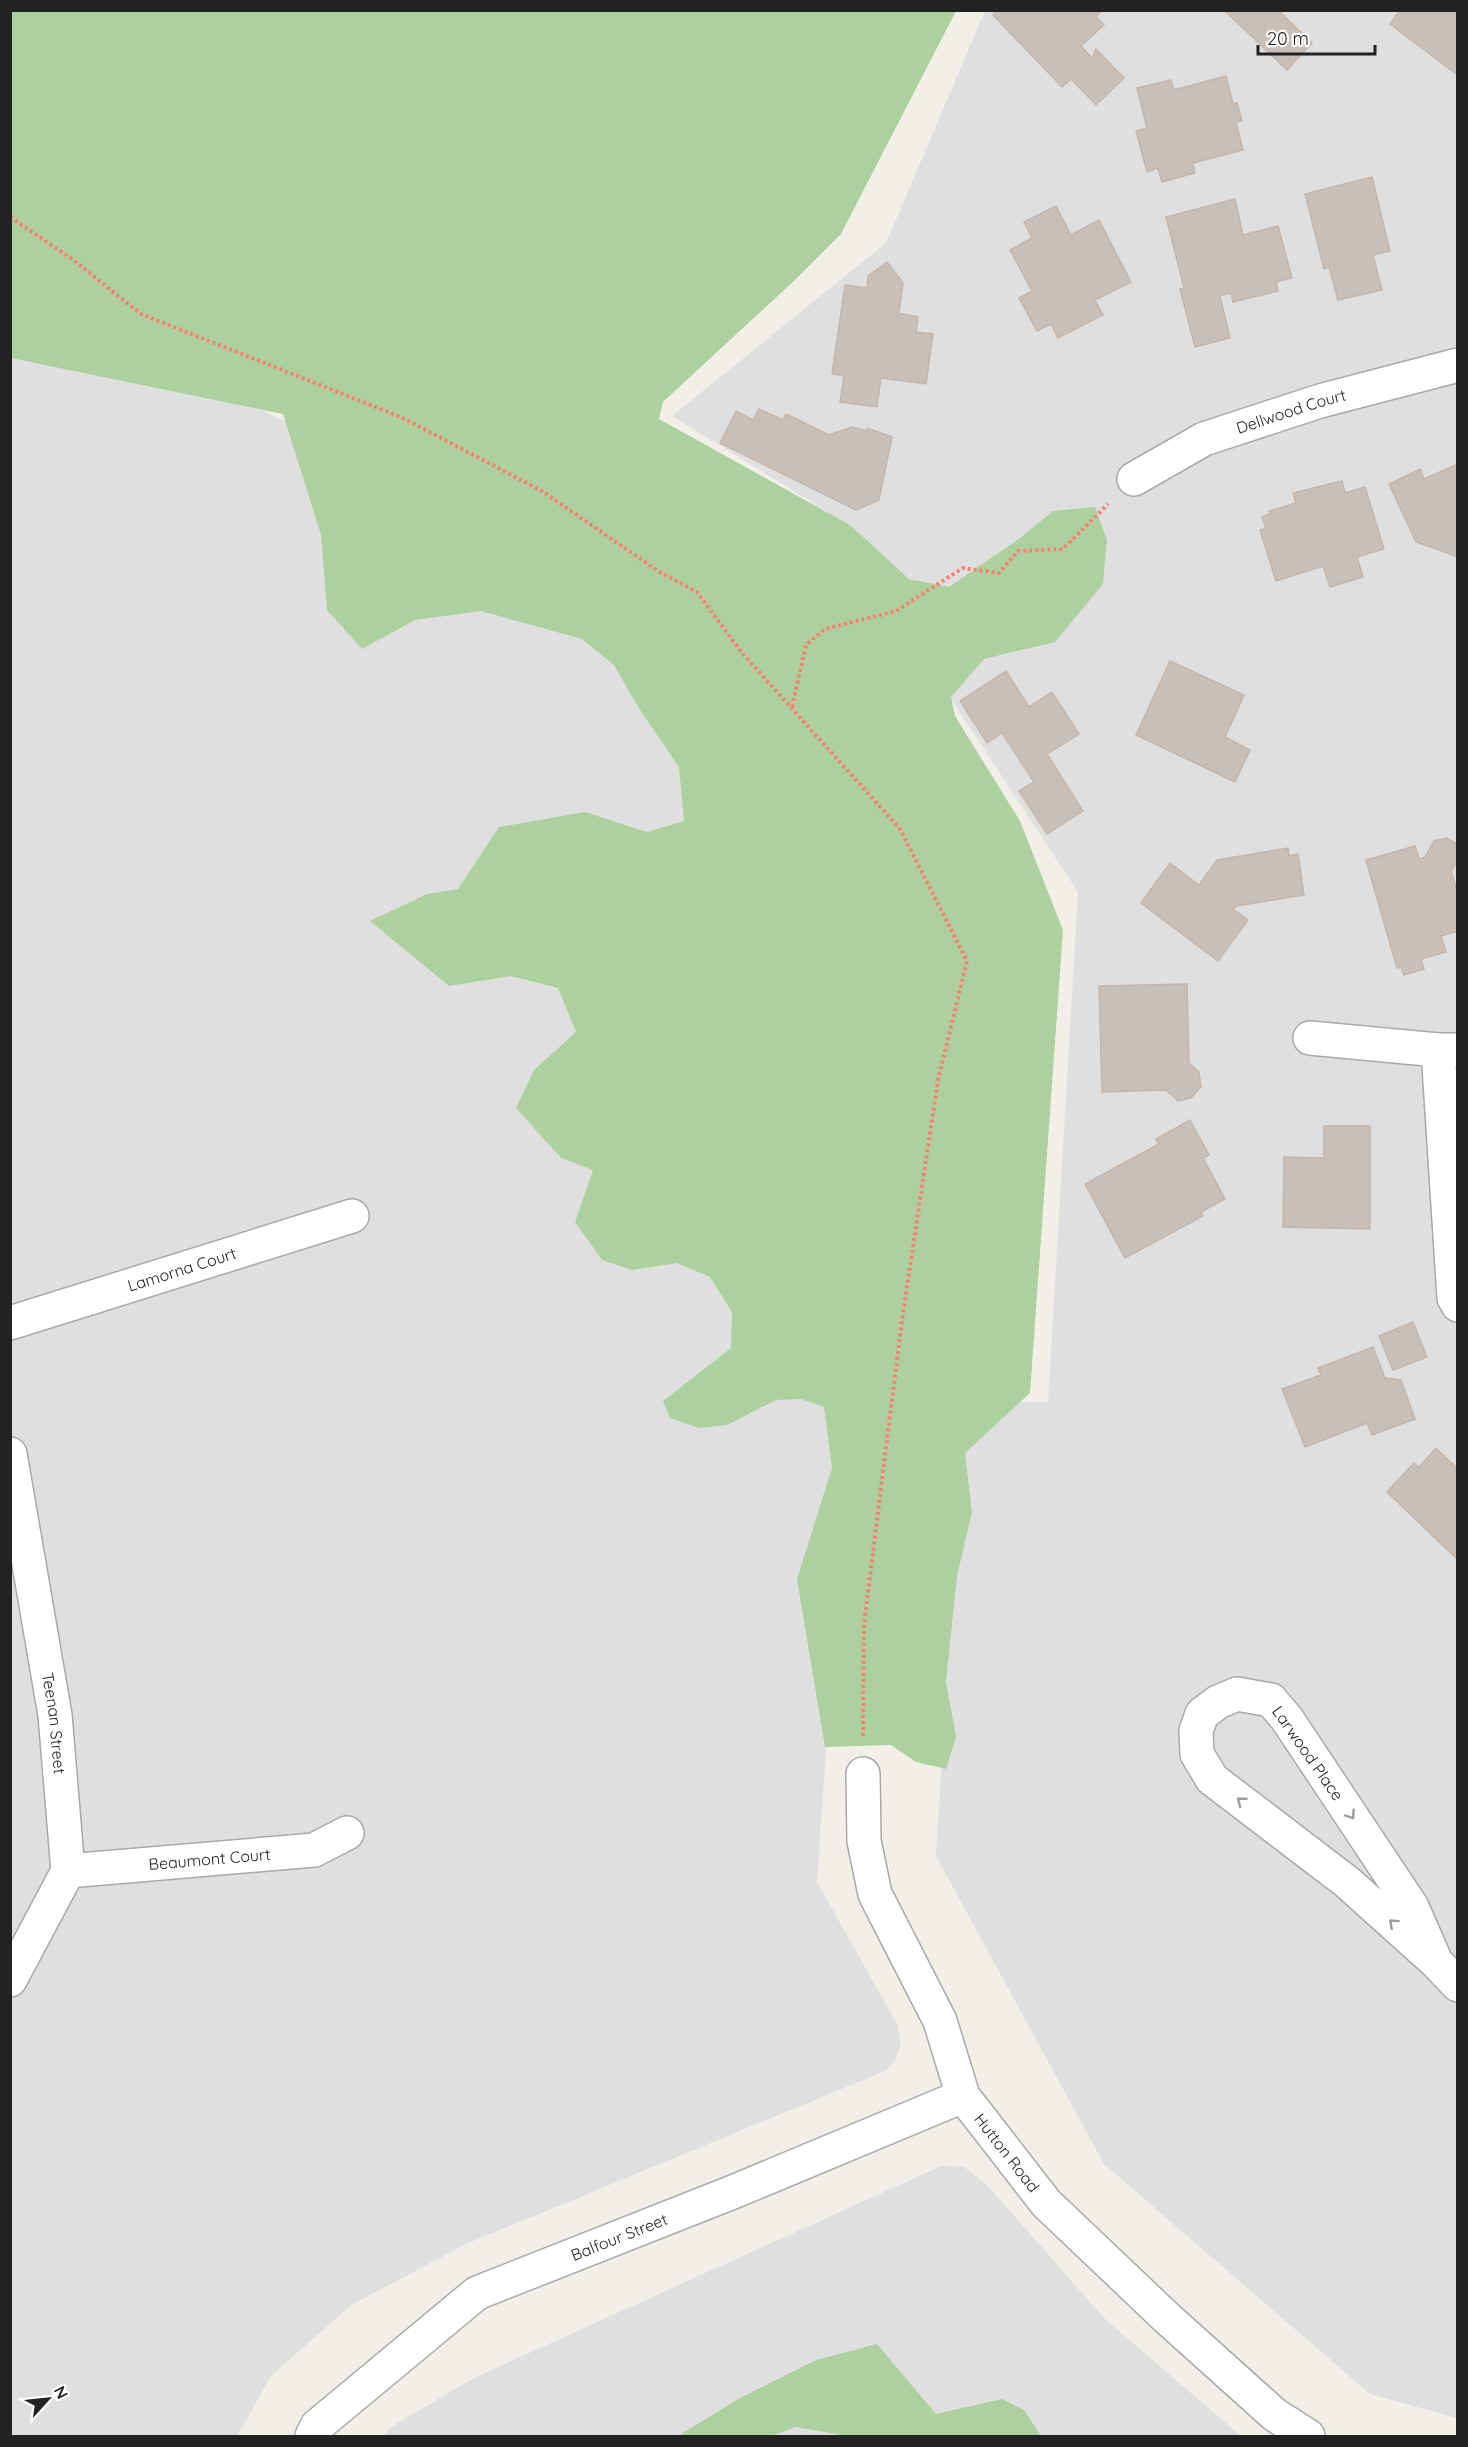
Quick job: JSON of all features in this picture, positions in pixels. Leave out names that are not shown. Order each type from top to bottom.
[{"type":"street","name":"Dellwood Court","points":[[1134,479],[1203,439],[1320,401],[1458,365]]},
{"type":"street","points":[[1310,1038],[1448,1050],[1454,1298],[1458,1305]]},
{"type":"street","name":"Lamorna Court","points":[[10,1323],[352,1216]]},
{"type":"street","name":"Teenan Street","points":[[10,1454],[55,1715],[68,1871]]},
{"type":"street","name":"Larwood Place","points":[[1237,1694],[1271,1700],[1287,1719],[1413,1907],[1447,1974],[1347,1882],[1212,1779],[1197,1754],[1196,1731],[1202,1714],[1218,1702],[1237,1694]]},
{"type":"street","name":"Hutton Road","points":[[863,1774],[864,1841],[875,1894],[939,2021],[963,2096],[1046,2203],[1167,2318],[1275,2415],[1308,2436]]},
{"type":"street","name":"Beaumont Court","points":[[68,1871],[314,1850],[347,1833]]},
{"type":"street","points":[[10,1980],[68,1871]]},
{"type":"street","name":"Balfour Street","points":[[312,2436],[317,2426],[477,2293],[733,2192],[963,2096]]},
{"type":"path","points":[[10,217],[72,259],[141,314],[401,417],[542,491],[658,571],[697,592],[742,653],[900,829],[968,961],[938,1080],[902,1320],[864,1624],[863,1741]]},
{"type":"path","points":[[791,708],[806,645],[825,629],[896,611],[963,568],[999,573],[1018,551],[1063,549],[1134,479]]},
{"type":"shaded area","points":[[985,11],[1457,11],[1457,2418],[1370,2394],[1104,2164],[936,1856],[963,1402],[1048,1402],[1078,892],[829,513],[672,416],[886,243]]},
{"type":"shaded area","points":[[10,334],[209,385],[336,446],[599,610],[846,917],[827,1736],[817,1882],[897,2024],[901,2045],[895,2061],[885,2071],[466,2244],[351,2305],[271,2376],[237,2436],[11,2436]]},
{"type":"shaded area","points":[[941,2166],[964,2167],[985,2183],[1106,2320],[1241,2436],[383,2436],[391,2427],[474,2378]]},
{"type":"green space","points":[[10,11],[956,11],[841,234],[796,279],[663,402],[659,419],[850,525],[909,579],[949,587],[1020,538],[1053,511],[1095,507],[1107,540],[1103,584],[1055,642],[984,659],[951,697],[955,716],[1020,821],[1063,930],[1030,1393],[965,1453],[972,1512],[957,1576],[946,1682],[956,1737],[946,1769],[916,1762],[891,1745],[825,1747],[797,1579],[832,1468],[824,1407],[801,1399],[776,1400],[727,1425],[699,1428],[670,1418],[663,1401],[731,1348],[732,1312],[710,1277],[677,1263],[632,1270],[602,1260],[575,1222],[593,1170],[561,1158],[516,1108],[534,1070],[576,1032],[558,988],[510,976],[449,986],[370,921],[427,894],[458,889],[499,827],[585,812],[647,832],[684,821],[679,767],[640,710],[614,665],[582,639],[481,611],[415,620],[362,649],[327,610],[321,535],[283,414],[11,358]]},
{"type":"green space","points":[[877,2344],[936,2414],[1002,2399],[1024,2410],[1041,2436],[847,2436],[796,2427],[771,2436],[678,2436],[740,2398],[816,2360]]},
{"type":"building","points":[[997,10],[1102,10],[1096,17],[1104,25],[1081,46],[1092,58],[1096,49],[1124,78],[1096,105],[1071,79],[1062,87],[993,15]]},
{"type":"building","points":[[1224,10],[1278,10],[1312,43],[1287,70]]},
{"type":"building","points":[[1400,10],[1458,10],[1458,69],[1455,73],[1390,24]]},
{"type":"building","points":[[1226,76],[1233,104],[1237,103],[1242,121],[1236,122],[1243,150],[1193,163],[1195,173],[1162,182],[1158,168],[1147,172],[1136,131],[1147,128],[1137,88],[1171,80],[1174,90]]},
{"type":"building","points":[[1372,177],[1390,251],[1373,255],[1382,290],[1338,300],[1329,267],[1324,269],[1305,194]]},
{"type":"building","points":[[1235,199],[1243,235],[1278,226],[1292,278],[1276,282],[1278,291],[1233,302],[1231,293],[1220,296],[1230,338],[1195,347],[1180,289],[1184,288],[1166,217]]},
{"type":"building","points":[[1056,206],[1071,235],[1099,220],[1131,282],[1095,300],[1103,315],[1058,338],[1051,324],[1037,331],[1019,298],[1032,291],[1010,250],[1032,238],[1024,222]]},
{"type":"building","points":[[887,262],[903,283],[899,313],[918,317],[916,332],[933,334],[926,384],[881,378],[877,407],[840,402],[844,376],[832,374],[845,285],[867,288],[868,276]]},
{"type":"building","points":[[759,409],[783,420],[786,414],[829,435],[852,427],[867,431],[867,428],[892,437],[879,500],[856,510],[720,443],[736,411],[753,420]]},
{"type":"building","points":[[1458,464],[1458,557],[1416,542],[1389,484],[1420,469],[1424,479]]},
{"type":"building","points":[[1342,481],[1345,493],[1365,487],[1384,549],[1357,557],[1363,577],[1330,587],[1323,566],[1276,581],[1260,530],[1266,528],[1262,517],[1270,514],[1269,511],[1296,503],[1293,493]]},
{"type":"building","points":[[1170,661],[1244,695],[1225,737],[1250,750],[1235,782],[1136,735]]},
{"type":"building","points":[[1006,671],[1029,707],[1052,692],[1079,734],[1047,754],[1083,811],[1047,834],[1019,791],[1034,782],[1002,733],[987,743],[960,701]]},
{"type":"building","points":[[1446,838],[1456,843],[1458,848],[1458,860],[1451,871],[1458,893],[1458,931],[1441,936],[1446,952],[1421,959],[1424,969],[1404,975],[1401,967],[1397,968],[1366,860],[1415,846],[1419,859],[1425,857],[1434,841]]},
{"type":"building","points":[[1288,848],[1289,856],[1298,854],[1304,895],[1236,906],[1233,909],[1248,920],[1218,961],[1141,903],[1170,863],[1199,885],[1217,860]]},
{"type":"building","points":[[1187,984],[1189,1063],[1199,1072],[1201,1087],[1191,1098],[1178,1101],[1166,1090],[1102,1092],[1099,986]]},
{"type":"building","points":[[1190,1120],[1209,1155],[1203,1158],[1225,1199],[1201,1212],[1203,1216],[1125,1258],[1085,1184],[1159,1144],[1156,1139]]},
{"type":"building","points":[[1324,1126],[1370,1126],[1370,1229],[1283,1227],[1284,1157],[1324,1158]]},
{"type":"building","points":[[1413,1322],[1427,1357],[1393,1370],[1379,1336]]},
{"type":"building","points":[[1373,1347],[1385,1378],[1401,1380],[1415,1419],[1372,1435],[1367,1423],[1305,1447],[1282,1389],[1321,1375],[1318,1368]]},
{"type":"building","points":[[1436,1448],[1458,1469],[1458,1560],[1387,1492],[1414,1463],[1419,1467]]}]
